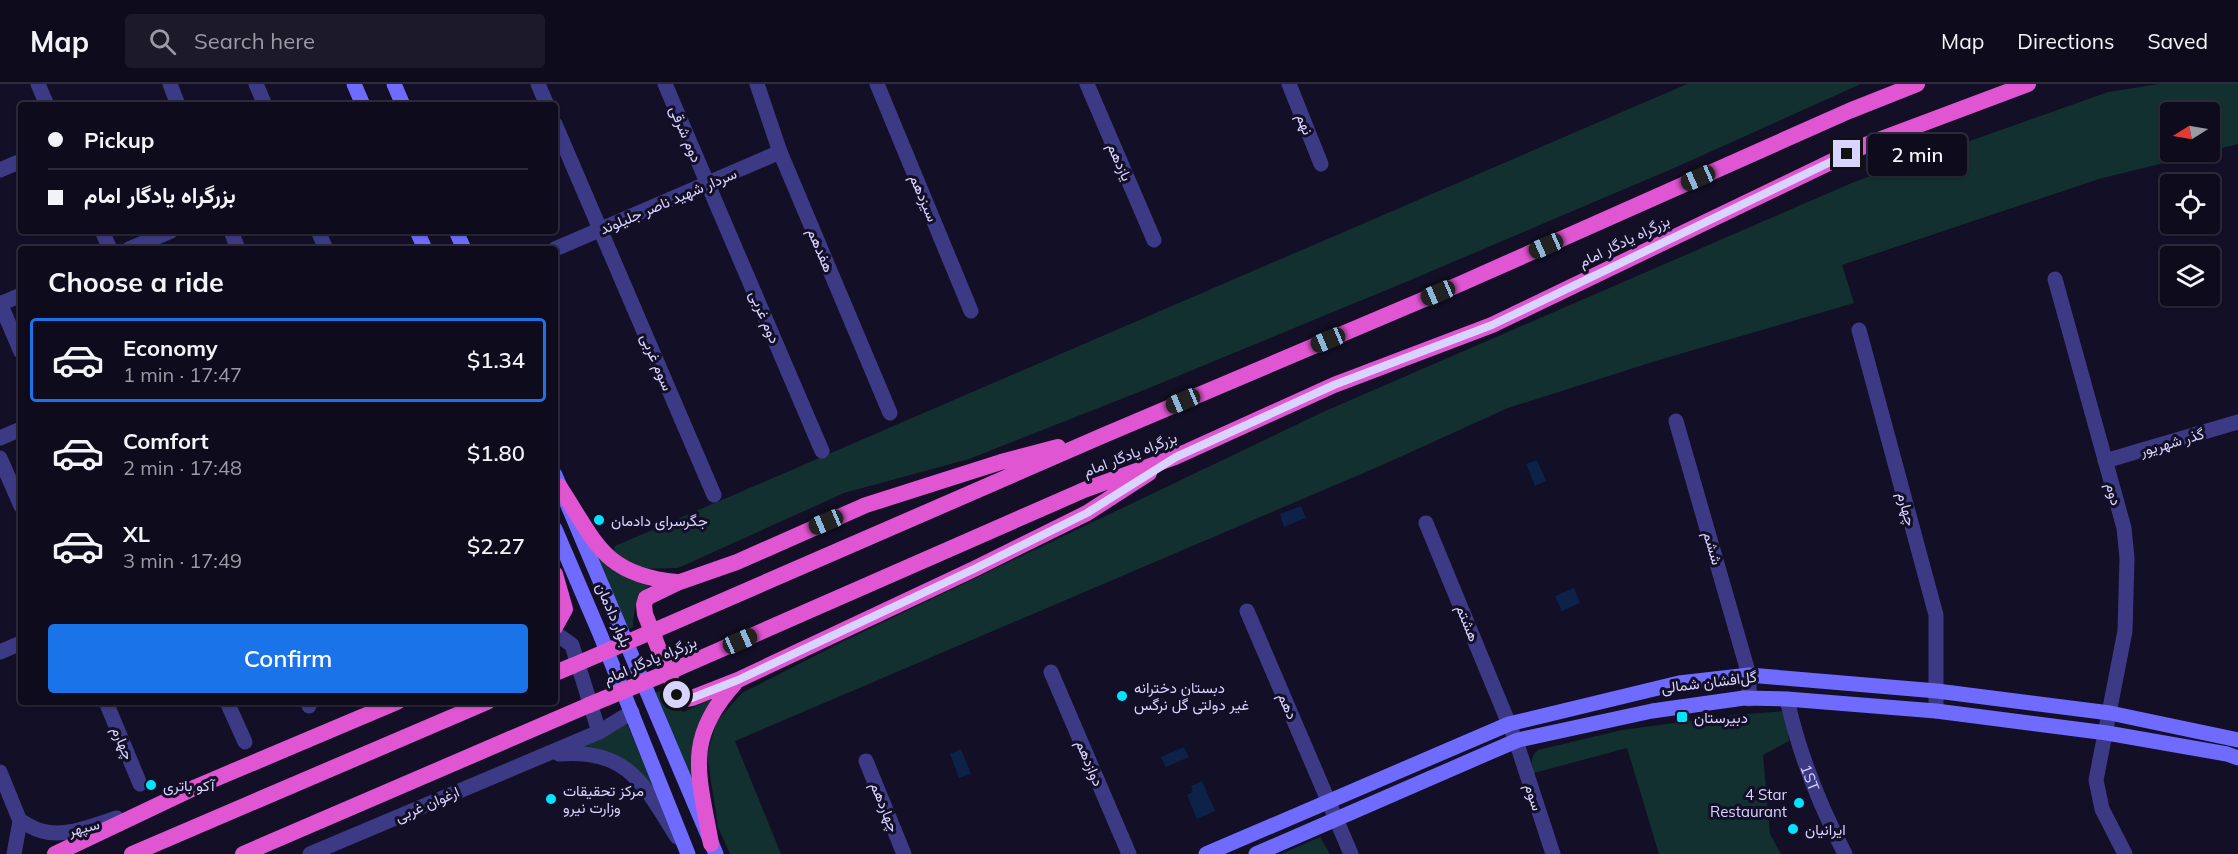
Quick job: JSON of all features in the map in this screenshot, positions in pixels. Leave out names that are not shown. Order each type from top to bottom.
[{"type":"highway","name":"بزرگراه یادگار امام","points":[[558,672],[1460,284],[1849,111],[1917,84]]},
{"type":"highway","name":"بزرگراه یادگار امام","points":[[243,854],[676,669],[1084,490],[1176,457],[1334,385],[1492,325],[1868,144],[2028,84]]},
{"type":"highway","points":[[1102,436],[1001,462],[876,502],[737,562],[677,582],[646,598],[645,614],[677,695],[685,699],[692,698],[738,680],[974,569],[1087,513],[1176,457]]},
{"type":"highway","points":[[558,483],[608,558],[634,574],[653,580],[677,582]]},
{"type":"highway","points":[[558,584],[565,609],[558,622]]},
{"type":"highway","points":[[713,849],[698,773],[700,748],[712,712],[738,680]]},
{"type":"highway","points":[[55,854],[149,808],[389,705]]},
{"type":"highway","points":[[132,854],[480,705]]},
{"type":"main road","points":[[354,84],[362,102]]},
{"type":"main road","points":[[394,84],[402,102]]},
{"type":"main road","name":"بلوار دادمان","points":[[558,483],[713,849]]},
{"type":"main road","name":"بلوار دادمان","points":[[558,536],[632,712],[687,853]]},
{"type":"main road","name":"گل‌افشان شمالی","points":[[1206,854],[1509,724],[1679,683],[1749,675],[1937,691],[2110,713],[2238,741]]},
{"type":"main road","name":"گل‌افشان شمالی","points":[[1256,854],[1516,741],[1652,711],[1749,699],[1787,699],[1936,711],[2107,733],[2227,754],[2238,758]]},
{"type":"street","points":[[38,84],[46,102]]},
{"type":"street","points":[[170,84],[177,102]]},
{"type":"street","points":[[256,84],[264,102]]},
{"type":"street","points":[[538,84],[546,102]]},
{"type":"street","name":"دوم شرقی","points":[[665,84],[708,183]]},
{"type":"street","name":"هفدهم","points":[[757,84],[780,152],[890,413]]},
{"type":"street","name":"سیزدهم","points":[[877,84],[971,311]]},
{"type":"street","name":"یازدهم","points":[[1087,84],[1154,240]]},
{"type":"street","name":"نهم","points":[[1289,84],[1322,164]]},
{"type":"street","name":"سوم غربی","points":[[558,131],[714,495]]},
{"type":"street","name":"سردار شهید ناصر جلیلوند","points":[[558,248],[780,152]]},
{"type":"street","points":[[0,170],[18,162]]},
{"type":"street","name":"دوم غربی","points":[[708,183],[822,451]]},
{"type":"street","points":[[136,246],[164,234]]},
{"type":"street","name":"دوم","points":[[2055,279],[2124,528],[2127,558],[2125,631],[2107,733],[2096,780],[2102,809],[2125,854]]},
{"type":"street","points":[[18,296],[0,304],[18,345]]},
{"type":"street","name":"چهارم","points":[[1859,330],[1936,615],[1936,711]]},
{"type":"street","name":"ششم","points":[[1676,422],[1749,675],[1749,699]]},
{"type":"street","name":"گذر شهریور","points":[[2105,461],[2238,422]]},
{"type":"street","points":[[0,438],[18,430]]},
{"type":"street","points":[[0,458],[18,499]]},
{"type":"street","name":"هشتم","points":[[1426,523],[1516,741]]},
{"type":"street","name":"دهم","points":[[1247,611],[1351,854]]},
{"type":"street","points":[[558,635],[572,645],[599,732]]},
{"type":"street","points":[[0,652],[18,644]]},
{"type":"street","name":"دوازدهم","points":[[1051,672],[1129,854]]},
{"type":"street","name":"1ST","points":[[1787,699],[1795,735],[1812,784],[1826,818],[1845,854]]},
{"type":"street","name":"چهارم","points":[[106,705],[140,784]]},
{"type":"street","points":[[228,705],[245,742]]},
{"type":"street","name":"ارغوان غربی","points":[[310,854],[599,732],[632,712]]},
{"type":"street","name":"سوم","points":[[1516,741],[1553,854]]},
{"type":"street","name":"ارغوان غربی","points":[[544,755],[599,754],[619,763],[651,796],[687,853]]},
{"type":"street","name":"چهاردهم","points":[[866,761],[904,854]]},
{"type":"street","points":[[0,772],[20,821],[14,854]]},
{"type":"street","name":"سپهر","points":[[20,821],[41,831],[71,832],[149,808]]},
{"type":"green space","points":[[1687,84],[1861,84],[1674,168],[1406,282],[969,459],[844,493],[678,568],[635,569],[613,555],[615,546]]},
{"type":"green space","points":[[2159,84],[2238,84],[2238,144],[2220,148],[2220,102],[2160,102],[2160,162],[2168,162],[2099,179],[1842,265],[1854,303],[1659,360],[1508,408],[1380,466],[735,741],[781,854],[730,854],[718,827],[707,755],[717,721],[742,693],[840,643],[1323,412],[1854,182],[2108,92]]},
{"type":"green space","points":[[593,546],[650,585],[637,604],[633,627],[628,629]]},
{"type":"green space","points":[[666,688],[676,709],[684,712],[715,697],[695,787],[655,693]]},
{"type":"green space","points":[[1785,711],[1789,741],[1763,755],[1770,834],[1781,854],[1659,854],[1627,748],[1534,773],[1532,767],[1532,758],[1538,750],[1622,730],[1734,715]]},
{"type":"green space","points":[[627,724],[660,801],[647,782],[574,749]]},
{"type":"green space","points":[[1320,837],[1330,854],[1281,854]]},
{"type":"water","points":[[1537,460],[1546,481],[1535,486],[1526,464]]},
{"type":"water","points":[[1301,506],[1306,518],[1284,527],[1280,514]]},
{"type":"water","points":[[1574,588],[1580,603],[1562,611],[1555,596]]},
{"type":"water","points":[[1184,747],[1189,757],[1166,767],[1161,757]]},
{"type":"water","points":[[961,749],[971,774],[959,778],[950,754]]},
{"type":"water","points":[[1202,781],[1215,811],[1197,819],[1187,795],[1193,792],[1191,786]]},
{"type":"place","name":"جگرسرای دادمان","points":[[599,520]]},
{"type":"place","name":"دبستان دخترانه غیر دولتی گل نرگس","points":[[1122,696]]},
{"type":"place","name":"دبیرستان","points":[[1682,717]]},
{"type":"place","name":"آکو باتری","points":[[151,785]]},
{"type":"place","name":"مرکز تحقیقات وزارت نیرو","points":[[551,799]]},
{"type":"place","name":"4 Star Restaurant","points":[[1799,803]]},
{"type":"place","name":"ایرانیان","points":[[1793,829]]},
{"type":"route","points":[[677,695],[685,699],[692,698],[738,680],[1087,513],[1176,457],[1334,385],[1492,325],[1847,154]]}]
